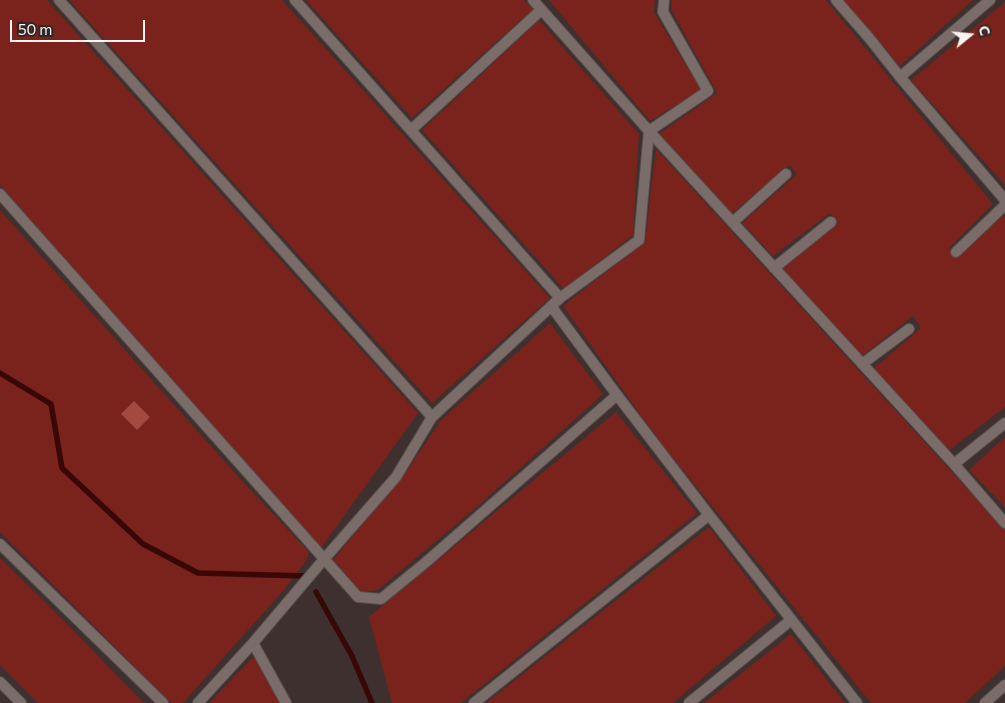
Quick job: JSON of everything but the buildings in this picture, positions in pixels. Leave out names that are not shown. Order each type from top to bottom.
[{"type":"lane","points":[[59,0],[432,417]]},
{"type":"lane","points":[[295,0],[560,298]]},
{"type":"lane","points":[[533,0],[649,131],[954,464],[1005,523]]},
{"type":"lane","points":[[649,131],[708,91],[663,12],[664,0]]},
{"type":"lane","points":[[836,0],[1005,200]]},
{"type":"lane","points":[[900,77],[990,0]]},
{"type":"lane","points":[[410,130],[541,10]]},
{"type":"lane","points":[[198,703],[253,643],[396,478],[432,417],[560,298],[639,240],[649,131]]},
{"type":"lane","points":[[733,222],[786,174]]},
{"type":"lane","points":[[0,194],[358,597],[381,599],[425,563],[617,395]]},
{"type":"lane","points":[[956,252],[1005,205]]},
{"type":"lane","points":[[774,268],[831,222]]},
{"type":"lane","points":[[551,306],[708,515],[857,703]]},
{"type":"lane","points":[[862,364],[909,329]]},
{"type":"lane","points":[[954,464],[1005,423]]},
{"type":"lane","points":[[474,703],[708,515]]},
{"type":"lane","points":[[0,544],[163,703]]},
{"type":"lane","points":[[689,703],[791,620]]},
{"type":"lane","points":[[253,643],[286,703]]},
{"type":"lane","points":[[0,682],[22,703]]},
{"type":"lane","points":[[985,703],[1005,685]]},
{"type":"shaded area","points":[[0,0],[47,0],[418,413],[321,548],[0,185]]},
{"type":"shaded area","points":[[69,0],[282,0],[550,298],[432,403]]},
{"type":"shaded area","points":[[306,0],[524,0],[533,9],[412,118]]},
{"type":"shaded area","points":[[549,0],[655,0],[654,12],[701,90],[650,121]]},
{"type":"shaded area","points":[[672,0],[826,0],[993,204],[949,248],[957,257],[1005,216],[1005,407],[948,451],[873,369],[921,328],[913,316],[862,356],[783,269],[838,223],[830,213],[773,256],[742,223],[797,174],[790,165],[731,214],[659,134],[717,93],[672,11]]},
{"type":"shaded area","points":[[843,0],[973,0],[900,66]]},
{"type":"shaded area","points":[[1005,2],[1005,185],[911,80]]},
{"type":"shaded area","points":[[539,20],[639,134],[633,235],[564,289],[422,130]]},
{"type":"shaded area","points":[[656,149],[1005,530],[1005,666],[965,703],[871,703],[657,438],[563,306],[645,241]]},
{"type":"shaded area","points":[[0,210],[244,483],[309,552],[306,561],[282,592],[183,703],[171,703],[0,532]]},
{"type":"shaded area","points":[[550,323],[603,394],[479,505],[378,590],[362,592],[333,560],[406,472],[441,420]]},
{"type":"shaded area","points":[[616,412],[697,513],[461,703],[392,703],[369,617]]},
{"type":"shaded area","points":[[1005,437],[1005,507],[969,470]]},
{"type":"shaded area","points":[[709,527],[776,616],[673,703],[486,703]]},
{"type":"shaded area","points":[[0,558],[144,703],[38,703],[0,665]]},
{"type":"shaded area","points":[[791,634],[845,703],[704,703]]},
{"type":"shaded area","points":[[255,655],[281,703],[209,703]]},
{"type":"waterway","points":[[0,373],[51,404],[62,468],[143,544],[198,573],[306,576]]},
{"type":"waterway","points":[[316,592],[352,656],[372,703]]}]
